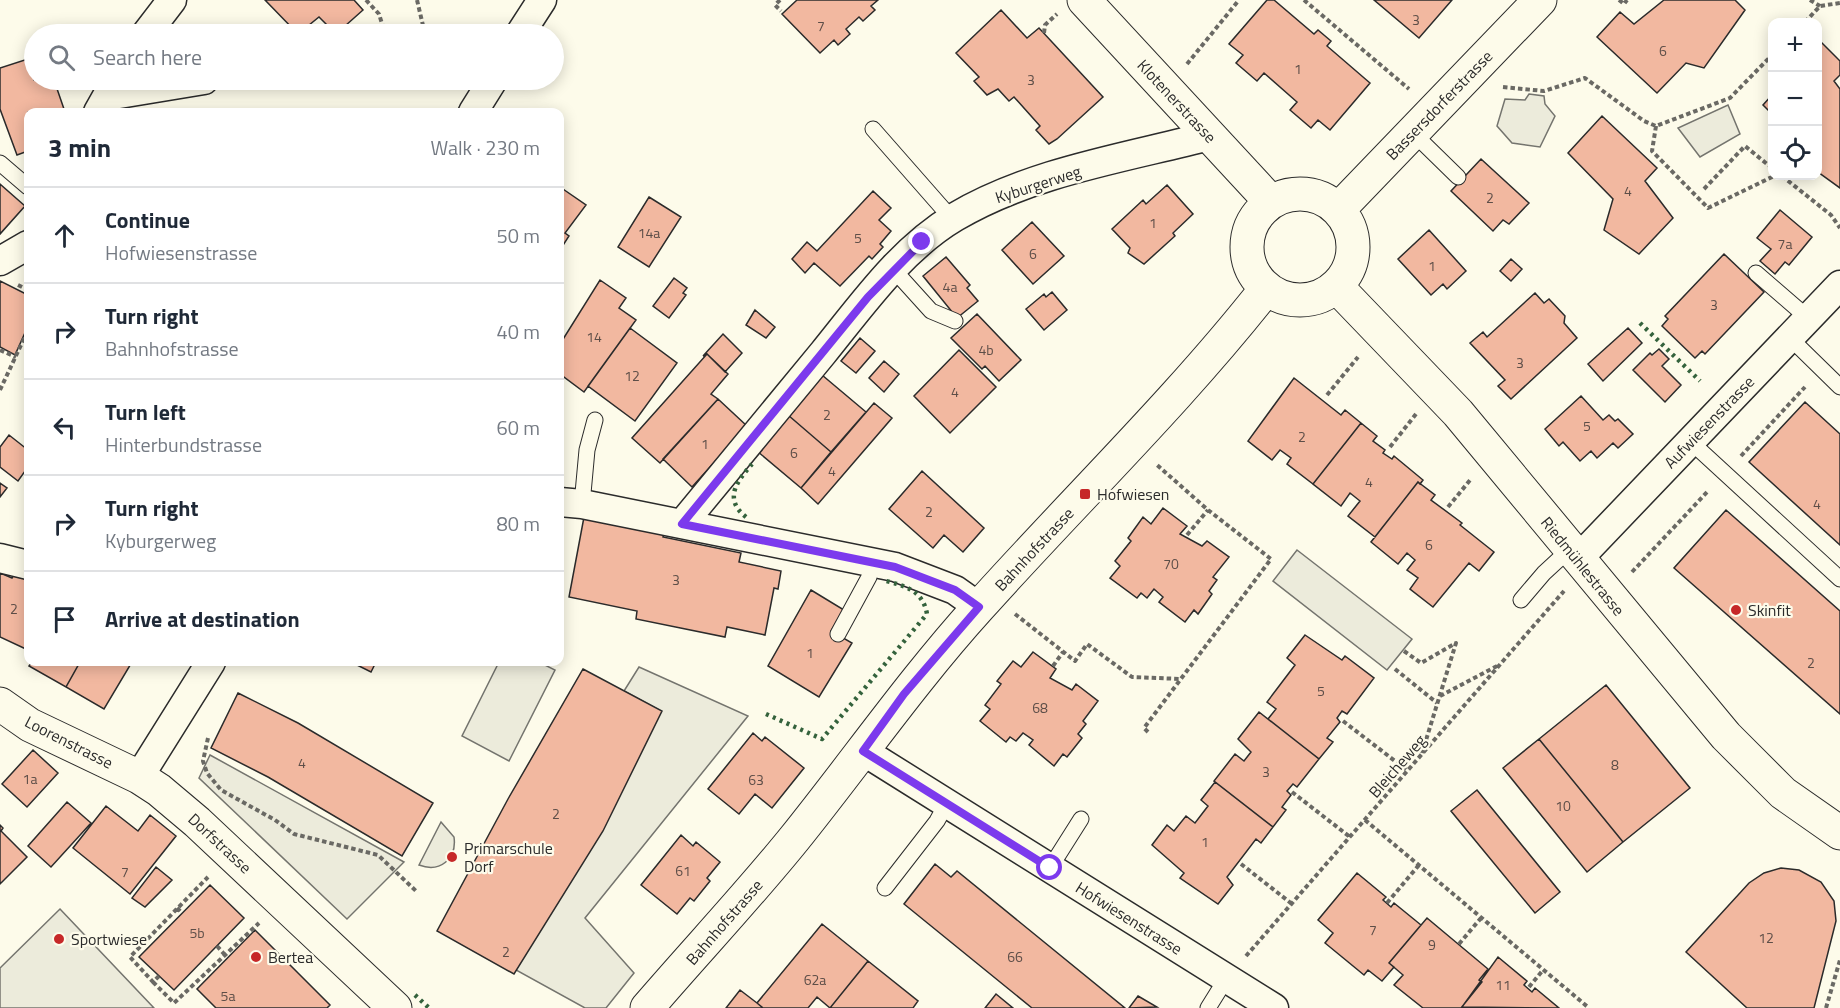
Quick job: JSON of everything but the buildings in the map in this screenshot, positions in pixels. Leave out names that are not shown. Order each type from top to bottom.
[{"type":"street","points":[[154,24],[172,0]]},
{"type":"street","points":[[522,24],[542,0]]},
{"type":"street","name":"Bassersdorferstrasse","points":[[1338,210],[1540,0]]},
{"type":"street","name":"Klotenerstrasse","points":[[1071,7],[1209,136],[1271,202]]},
{"type":"street","points":[[107,96],[143,90]]},
{"type":"street","points":[[476,108],[487,90]]},
{"type":"street","name":"Kyburgerweg","points":[[682,524],[893,269],[922,242],[952,219],[997,195],[1038,180],[1209,136]]},
{"type":"street","points":[[1306,194],[1323,199],[1338,210],[1348,224],[1353,240],[1353,257],[1347,273],[1337,287],[1309,300],[1280,297],[1266,289],[1255,277],[1248,261],[1246,244],[1250,228],[1258,213],[1271,202],[1288,195],[1306,194]]},
{"type":"street","points":[[0,261],[24,247]]},
{"type":"street","name":"Aufwiesenstrasse","points":[[1578,559],[1840,285]]},
{"type":"street","name":"Riedmühlestrasse","points":[[1337,287],[1451,405],[1693,700],[1746,757],[1802,808],[1840,833]]},
{"type":"street","name":"Bahnhofstrasse","points":[[647,1008],[744,900],[863,751],[904,694],[979,607],[1154,422],[1266,289]]},
{"type":"street","points":[[571,503],[895,567],[955,590],[979,607]]},
{"type":"street","points":[[0,558],[24,564]]},
{"type":"street","points":[[139,777],[208,666]]},
{"type":"street","name":"Loorenstrasse","points":[[0,704],[30,725],[139,777]]},
{"type":"street","name":"Hofwiesenstrasse","points":[[863,751],[1274,1008]]},
{"type":"street","name":"Dorfstrasse","points":[[139,777],[197,822],[395,1008]]},
{"type":"lane","points":[[873,129],[952,219]]},
{"type":"lane","points":[[1413,133],[1458,177]]},
{"type":"lane","points":[[0,163],[24,184]]},
{"type":"lane","points":[[893,269],[932,311],[955,321]]},
{"type":"lane","points":[[1756,273],[1799,328],[1840,387]]},
{"type":"lane","points":[[571,503],[595,420]]},
{"type":"lane","points":[[1691,442],[1840,579]]},
{"type":"lane","points":[[1521,600],[1544,573],[1578,559]]},
{"type":"lane","points":[[838,634],[869,577],[871,562]]},
{"type":"lane","points":[[885,888],[938,821],[947,803]]},
{"type":"lane","points":[[1050,868],[1081,819]]},
{"type":"lane","points":[[1208,1008],[1226,979]]},
{"type":"path","points":[[366,0],[379,14],[382,24]]},
{"type":"path","points":[[417,0],[423,24]]},
{"type":"path","points":[[780,0],[775,5],[781,11]]},
{"type":"path","points":[[1183,69],[1239,0]]},
{"type":"path","points":[[1304,0],[1412,92]]},
{"type":"path","points":[[1619,0],[1624,4],[1627,0]]},
{"type":"path","points":[[1810,0],[1820,6]]},
{"type":"path","points":[[1809,18],[1820,6],[1840,3]]},
{"type":"path","points":[[1044,33],[1045,25],[1071,7]]},
{"type":"path","points":[[1493,86],[1544,91],[1586,78],[1644,121],[1656,126],[1730,98],[1768,60]]},
{"type":"path","points":[[1656,126],[1652,151],[1708,207],[1768,179]]},
{"type":"path","points":[[1704,189],[1745,146],[1768,164]]},
{"type":"path","points":[[1787,180],[1832,215],[1840,228]]},
{"type":"path","points":[[0,390],[24,339]]},
{"type":"path","points":[[0,350],[16,357]]},
{"type":"path","points":[[1327,395],[1362,351]]},
{"type":"path","points":[[1390,447],[1420,408]]},
{"type":"path","points":[[1148,732],[1144,728],[1271,559],[1208,510],[1151,459]]},
{"type":"path","points":[[1448,507],[1475,473]]},
{"type":"path","points":[[1187,535],[1208,510]]},
{"type":"path","name":"Bleicheweg","points":[[1226,979],[1502,664],[1578,559]]},
{"type":"path","points":[[1011,610],[1075,661],[1087,644],[1132,677],[1182,679]]},
{"type":"path","points":[[1404,651],[1421,663],[1456,643],[1420,756]]},
{"type":"path","points":[[1053,666],[1064,652]]},
{"type":"path","points":[[1439,697],[1502,664]]},
{"type":"path","points":[[1395,669],[1437,703]]},
{"type":"path","points":[[1343,721],[1408,771]]},
{"type":"path","points":[[208,738],[203,761],[207,773],[221,790],[275,820],[294,834],[378,855],[416,891]]},
{"type":"path","points":[[1292,792],[1350,837]]},
{"type":"path","points":[[1365,820],[1589,1008]]},
{"type":"path","points":[[1241,864],[1292,904]]},
{"type":"path","points":[[1387,903],[1419,865]]},
{"type":"path","points":[[208,876],[130,957],[174,1003],[266,916]]},
{"type":"path","points":[[177,908],[182,913]]},
{"type":"path","points":[[1459,944],[1481,918]]},
{"type":"path","points":[[217,946],[225,955]]},
{"type":"path","points":[[1826,1008],[1838,974],[1840,960]]},
{"type":"path","points":[[1529,987],[1543,970]]},
{"type":"path","points":[[153,982],[159,976]]},
{"type":"shaded area","points":[[1529,94],[1544,96],[1545,104],[1555,116],[1540,147],[1512,143],[1497,126],[1505,99],[1525,100]]},
{"type":"shaded area","points":[[1728,105],[1740,134],[1700,157],[1678,128]]},
{"type":"shaded area","points":[[1297,550],[1412,639],[1387,670],[1273,581]]},
{"type":"shaded area","points":[[497,666],[547,666],[555,670],[509,761],[462,736]]},
{"type":"shaded area","points":[[639,667],[748,716],[585,918],[634,973],[606,1008],[585,1008],[516,970],[661,711],[624,691]]},
{"type":"shaded area","points":[[210,755],[404,862],[347,919],[199,778]]},
{"type":"shaded area","points":[[441,822],[454,837],[453,852],[450,858],[434,867],[419,865]]},
{"type":"shaded area","name":"Sportwiese","points":[[60,909],[154,1008],[0,1008],[0,968]]},
{"type":"hedge","points":[[1640,323],[1700,381]]},
{"type":"hedge","points":[[746,517],[735,504],[734,497],[737,483],[752,464]]},
{"type":"hedge","points":[[766,714],[822,739],[927,614],[918,595],[907,588],[886,581]]},
{"type":"hedge","points":[[415,995],[429,1008]]},
{"type":"place","name":"Hofwiesen","points":[[1085,494]]},
{"type":"place","name":"Skinfit","points":[[1736,610]]},
{"type":"place","name":"Primarschule Dorf","points":[[452,857]]},
{"type":"place","name":"Sportwiese","points":[[59,939]]},
{"type":"place","name":"Bertea","points":[[256,957]]},
{"type":"route","points":[[922,242],[868,297],[682,524],[895,567],[955,590],[979,607],[904,694],[863,751],[1050,868]]}]
